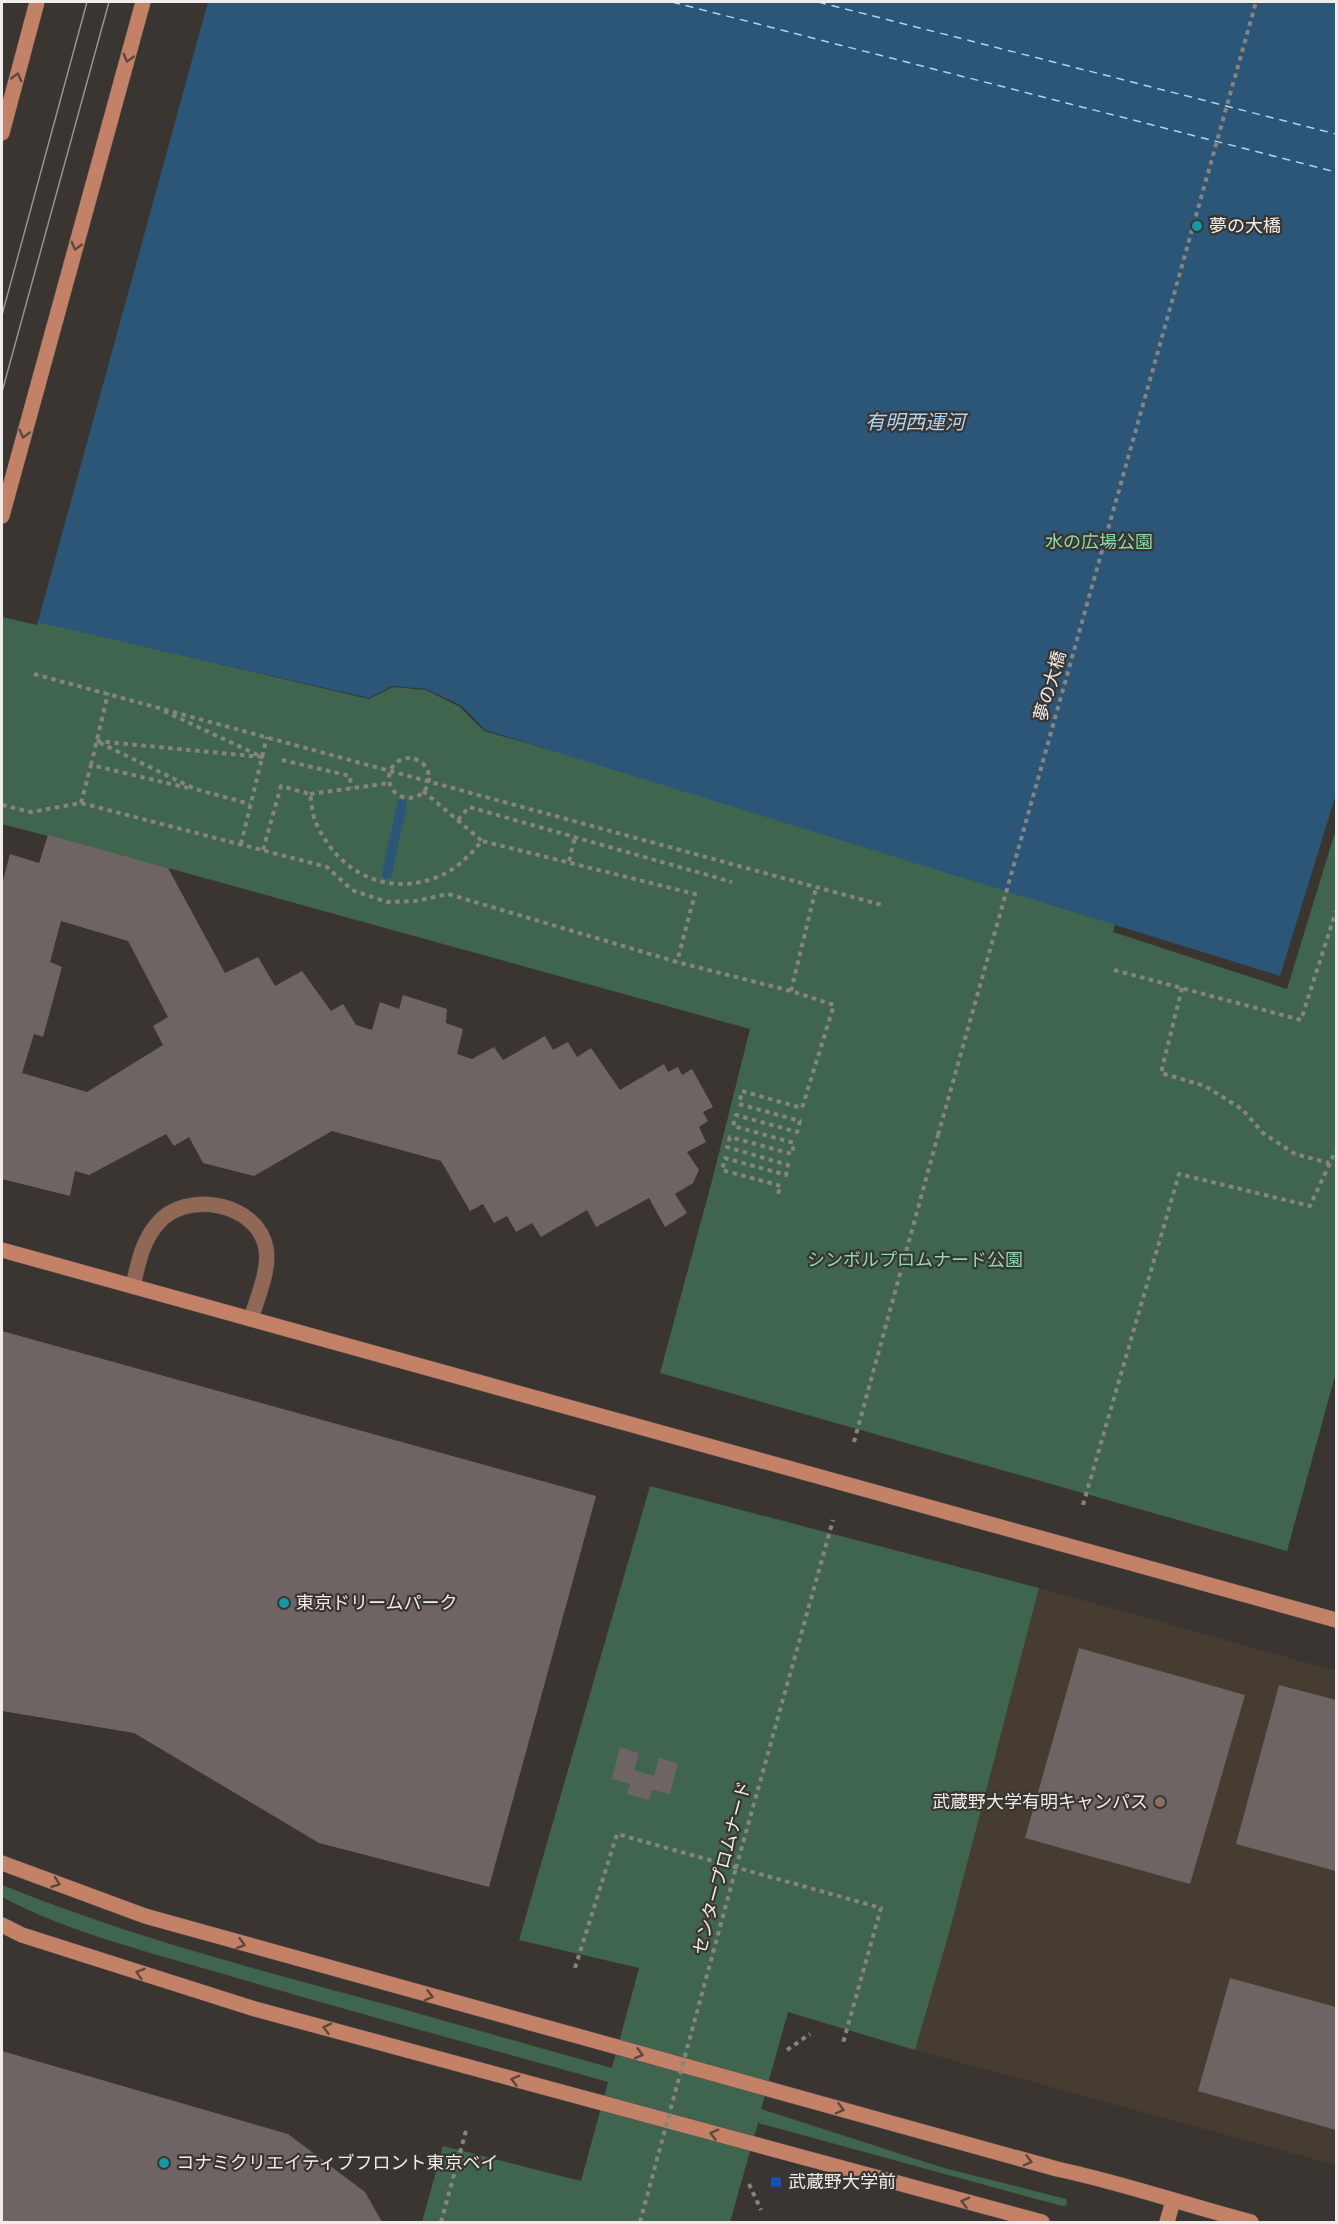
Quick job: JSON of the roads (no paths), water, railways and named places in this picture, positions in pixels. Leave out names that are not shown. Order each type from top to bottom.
[{"type":"street","points":[[2,133],[38,2]]},
{"type":"street","points":[[2,516],[143,2]]},
{"type":"street","points":[[2,1250],[1336,1620]]},
{"type":"street","points":[[2,1863],[145,1916],[189,1929],[1058,2169],[1099,2178],[1251,2223]]},
{"type":"street","points":[[2,1925],[22,1935],[255,2008],[1042,2223]]},
{"type":"street","points":[[1167,2223],[1173,2201]]},
{"type":"lane","points":[[132,1286],[142,1248],[158,1223],[171,1211],[206,1203],[225,1206],[244,1217],[258,1231],[266,1247],[266,1262],[251,1319]]},
{"type":"water","name":"有明西運河","points":[[2,2],[1336,2],[1336,794],[1280,976],[485,730],[462,706],[426,689],[392,686],[369,698],[2,614]]},
{"type":"waterway","points":[[387,874],[402,804]]},
{"type":"tram line","points":[[2,315],[87,2]]},
{"type":"tram line","points":[[2,392],[109,2]]},
{"type":"place","name":"夢の大橋","points":[[1197,226]]},
{"type":"place","name":"東京ドリームパーク","points":[[284,1603]]},
{"type":"place","name":"武蔵野大学有明キャンパス","points":[[1160,1802]]},
{"type":"place","name":"コナミクリエイティブフロント東京ベイ","points":[[164,2163]]},
{"type":"place","name":"武蔵野大学前","points":[[776,2182]]},
{"type":"park label","name":"水の広場公園","points":[[1099,542]]},
{"type":"park label","name":"シンボルプロムナード公園","points":[[915,1260]]}]
